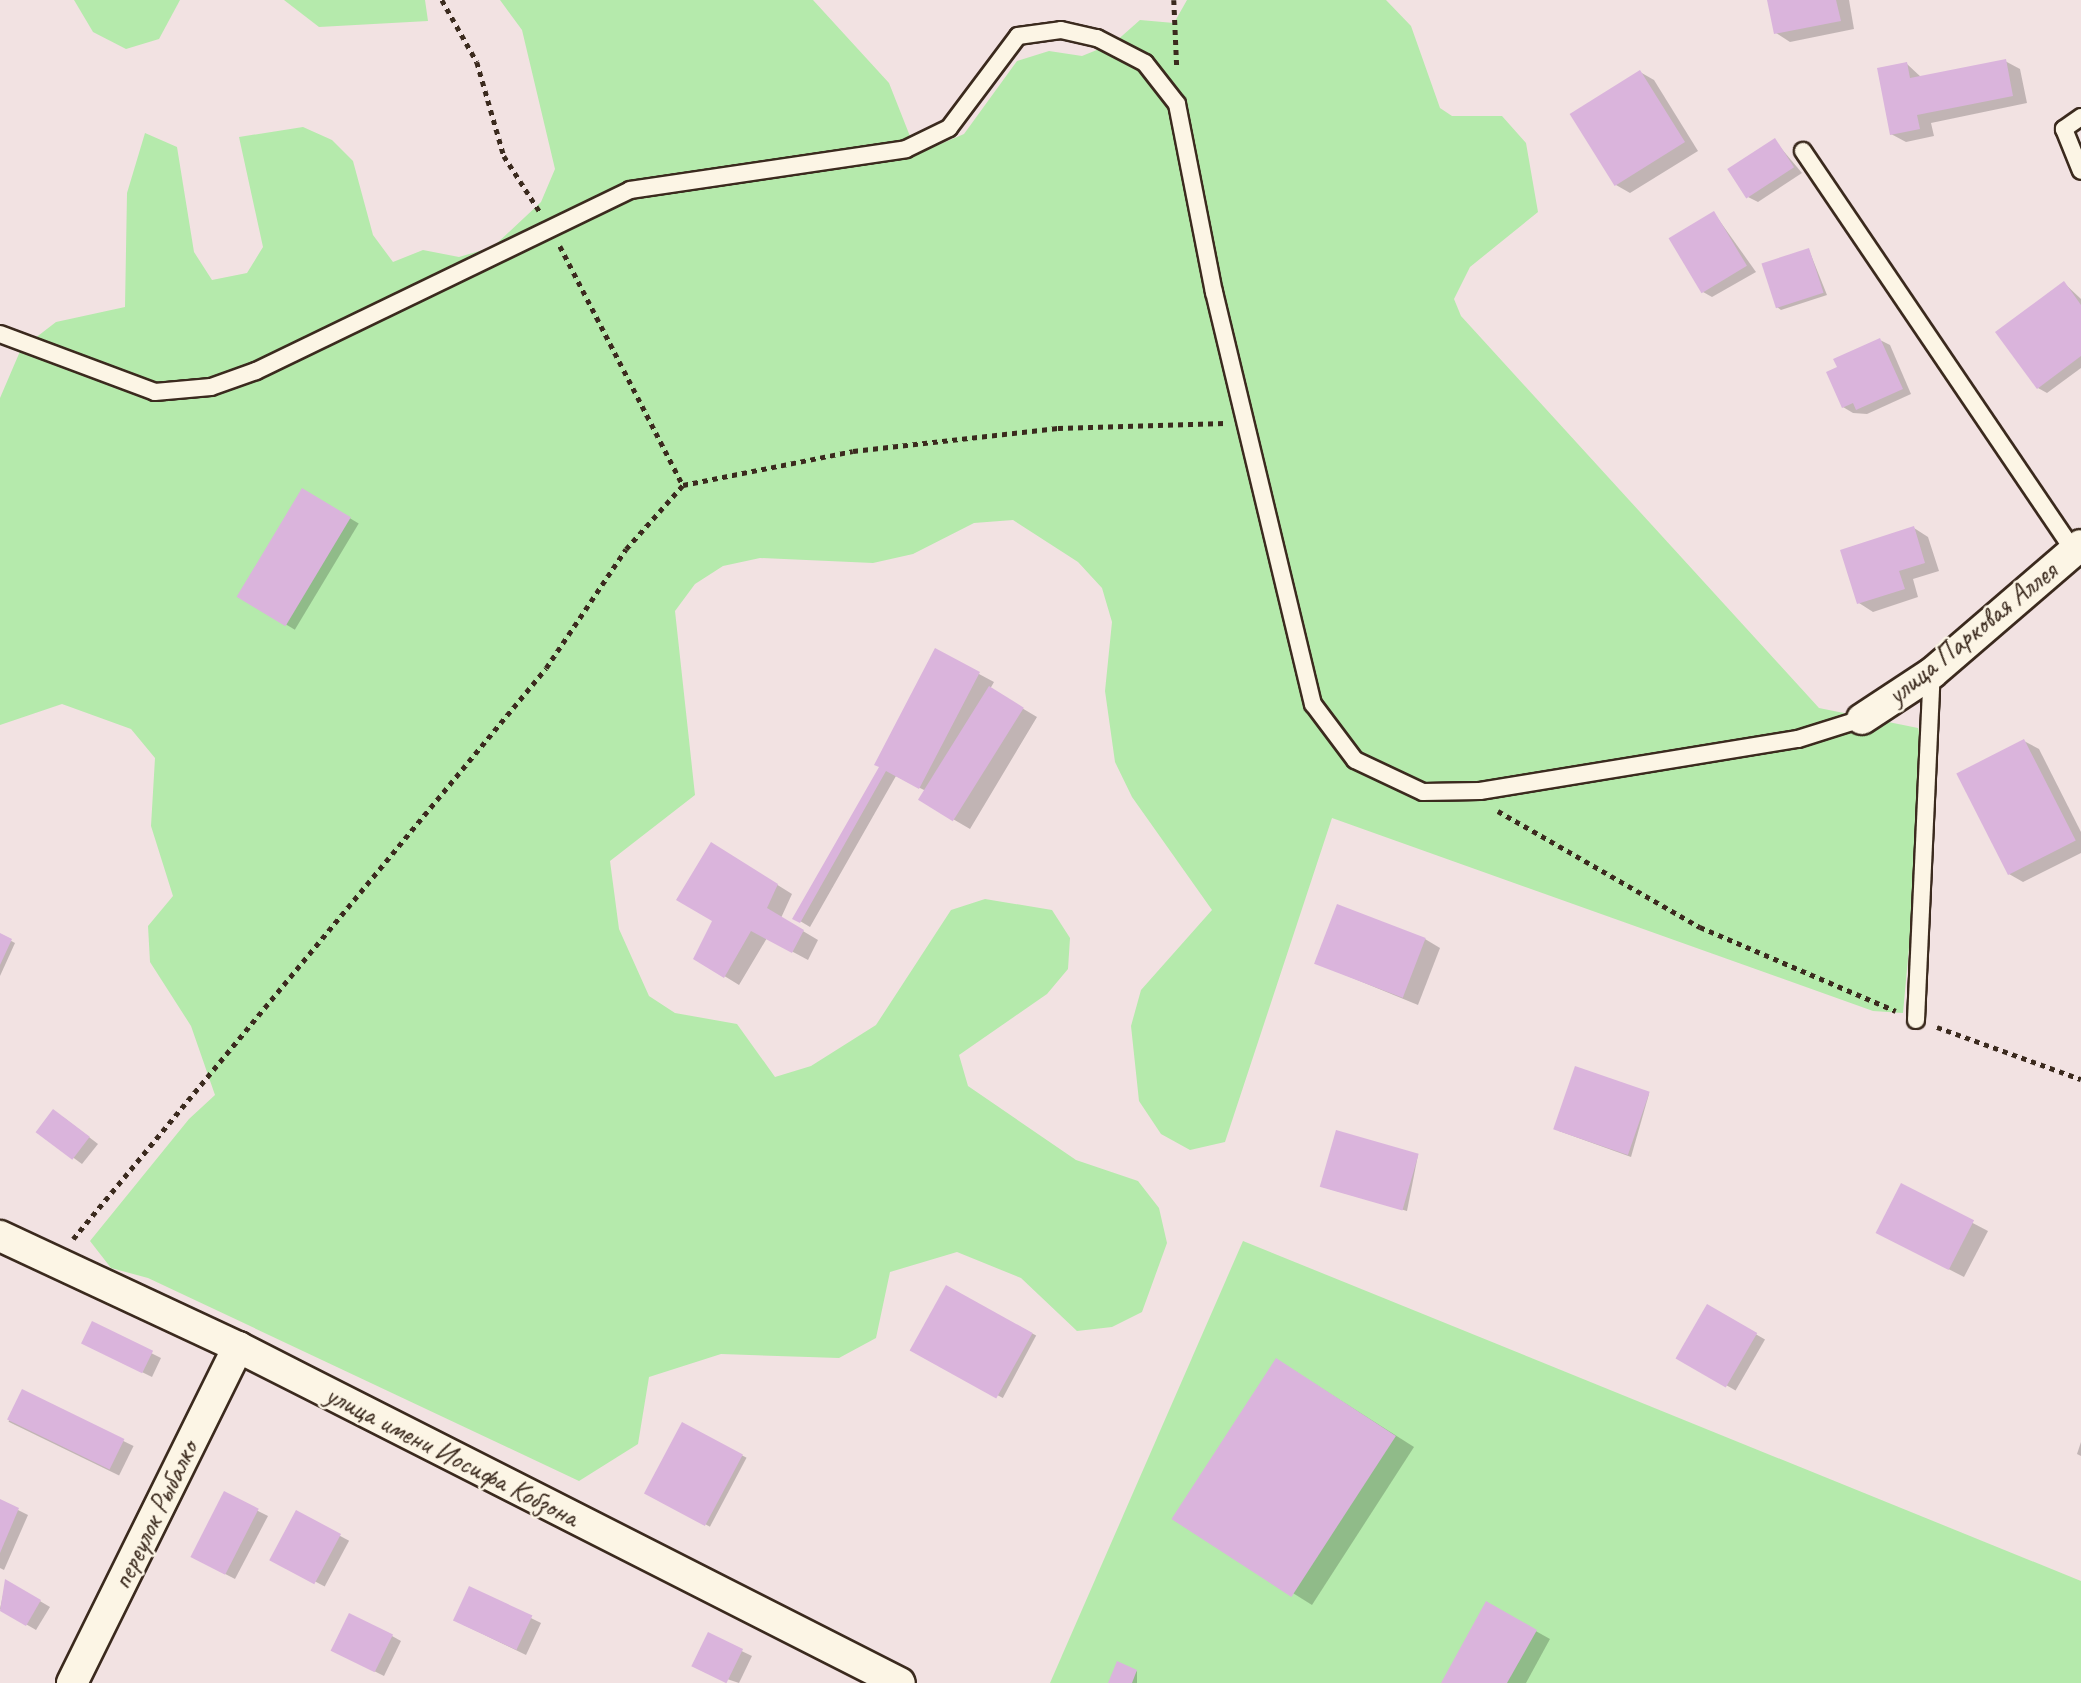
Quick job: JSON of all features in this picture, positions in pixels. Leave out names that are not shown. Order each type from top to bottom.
[{"type":"street","name":"улица Парковая Аллея","points":[[1862,719],[1932,673],[2078,548]]},
{"type":"street","name":"улица имени Иосифа Кобзона","points":[[0,1236],[238,1347],[900,1683]]},
{"type":"street","name":"переулок Рыбалко","points":[[72,1683],[238,1347]]},
{"type":"lane","points":[[0,334],[155,393],[211,387],[256,371],[549,226],[630,190],[906,149],[949,128],[1018,37],[1060,30],[1097,38],[1145,63],[1177,104],[1243,422],[1313,704],[1355,761],[1423,792],[1461,791],[1674,762],[1798,739],[1862,719]]},
{"type":"lane","points":[[2081,117],[2064,129],[2081,171]]},
{"type":"lane","points":[[1803,151],[2078,548]]},
{"type":"lane","points":[[1916,1020],[1932,673]]},
{"type":"path","points":[[442,0],[477,62],[504,156],[549,226],[683,485]]},
{"type":"path","points":[[1174,0],[1177,104]]},
{"type":"path","points":[[56,1261],[546,668],[626,549],[683,485],[853,451],[1058,428],[1243,422]]},
{"type":"path","points":[[1461,791],[1700,927],[1916,1020],[2081,1079]]},
{"type":"green space","points":[[74,0],[180,0],[159,39],[126,49],[93,32]]},
{"type":"green space","points":[[284,0],[425,0],[428,21],[319,27]]},
{"type":"green space","points":[[500,0],[813,0],[889,83],[917,154],[964,134],[1017,61],[1049,51],[1082,56],[1114,43],[1140,20],[1174,23],[1187,0],[1386,0],[1411,26],[1440,108],[1452,116],[1502,116],[1526,143],[1538,212],[1470,267],[1454,299],[1461,316],[1819,708],[1918,728],[1926,761],[1903,1013],[1873,1011],[1332,818],[1225,1142],[1190,1150],[1161,1134],[1139,1101],[1131,1026],[1141,990],[1212,910],[1132,797],[1115,762],[1105,691],[1112,622],[1102,588],[1078,562],[1013,520],[974,523],[913,554],[873,563],[760,558],[723,566],[695,584],[675,611],[695,795],[610,861],[619,929],[649,996],[675,1013],[737,1024],[775,1077],[811,1066],[876,1025],[951,910],[985,899],[1052,910],[1070,938],[1068,969],[1047,994],[959,1055],[968,1086],[1076,1160],[1138,1181],[1159,1208],[1167,1243],[1142,1312],[1112,1327],[1077,1331],[1021,1278],[957,1252],[890,1272],[876,1338],[839,1358],[721,1354],[649,1377],[638,1444],[579,1481],[148,1278],[111,1268],[90,1241],[189,1119],[215,1095],[191,1026],[150,962],[148,926],[173,896],[151,826],[155,758],[131,729],[62,704],[0,725],[0,398],[21,349],[56,322],[125,307],[127,193],[145,133],[177,147],[194,252],[212,280],[247,273],[263,247],[239,137],[303,127],[332,140],[353,161],[373,235],[393,262],[423,250],[459,257],[493,247],[541,202],[555,169],[522,30]]},
{"type":"green space","points":[[1243,1241],[2081,1581],[2081,1683],[1050,1683]]},
{"type":"building","points":[[1767,0],[1836,0],[1841,21],[1774,34]]},
{"type":"building","points":[[2006,59],[2013,96],[1917,115],[1920,129],[1890,135],[1877,68],[1907,62],[1910,78]]},
{"type":"building","points":[[1640,70],[1685,142],[1615,186],[1570,114]]},
{"type":"building","points":[[1775,138],[1794,167],[1746,198],[1727,169]]},
{"type":"building","points":[[1714,211],[1747,266],[1702,293],[1669,238]]},
{"type":"building","points":[[1809,248],[1824,293],[1776,308],[1761,263]]},
{"type":"building","points":[[2064,281],[2081,305],[2081,356],[2037,389],[1995,332]]},
{"type":"building","points":[[1880,338],[1903,389],[1856,410],[1853,403],[1842,408],[1826,372],[1837,367],[1833,359]]},
{"type":"building","points":[[302,488],[351,517],[285,626],[237,597]]},
{"type":"building","points":[[1914,526],[1925,563],[1899,571],[1905,589],[1857,604],[1840,550]]},
{"type":"building","points":[[935,648],[980,672],[919,789],[886,771],[800,923],[792,919],[879,767],[874,765]]},
{"type":"building","points":[[989,686],[1024,708],[953,821],[918,800]]},
{"type":"building","points":[[2024,739],[2076,841],[2008,875],[1956,774]]},
{"type":"building","points":[[711,842],[778,884],[767,908],[804,930],[792,953],[751,931],[724,978],[693,959],[712,921],[676,900]]},
{"type":"building","points":[[1337,904],[1426,938],[1403,998],[1314,964]]},
{"type":"building","points":[[0,933],[12,939],[0,965]]},
{"type":"building","points":[[1575,1066],[1650,1092],[1628,1155],[1553,1129]]},
{"type":"building","points":[[53,1109],[90,1137],[72,1160],[36,1132]]},
{"type":"building","points":[[1336,1130],[1419,1154],[1402,1210],[1320,1187]]},
{"type":"building","points":[[1901,1183],[1974,1220],[1949,1270],[1876,1233]]},
{"type":"building","points":[[946,1285],[1033,1333],[996,1399],[910,1351]]},
{"type":"building","points":[[1707,1304],[1757,1333],[1726,1388],[1676,1359]]},
{"type":"building","points":[[92,1321],[153,1351],[142,1373],[81,1343]]},
{"type":"building","points":[[1276,1358],[1396,1436],[1291,1597],[1171,1519]]},
{"type":"building","points":[[22,1389],[124,1439],[110,1470],[7,1420]]},
{"type":"building","points":[[682,1422],[743,1454],[705,1526],[644,1494]]},
{"type":"building","points":[[224,1491],[259,1509],[225,1575],[190,1557]]},
{"type":"building","points":[[0,1499],[19,1508],[0,1553]]},
{"type":"building","points":[[296,1510],[341,1534],[314,1584],[269,1560]]},
{"type":"building","points":[[5,1579],[41,1600],[26,1626],[0,1611]]},
{"type":"building","points":[[469,1586],[532,1616],[516,1650],[453,1620]]},
{"type":"building","points":[[1486,1601],[1537,1630],[1507,1683],[1441,1683]]},
{"type":"building","points":[[349,1613],[393,1634],[375,1672],[331,1651]]},
{"type":"building","points":[[708,1632],[743,1649],[727,1683],[691,1666]]},
{"type":"building","points":[[1117,1661],[1137,1670],[1132,1683],[1108,1683]]}]
